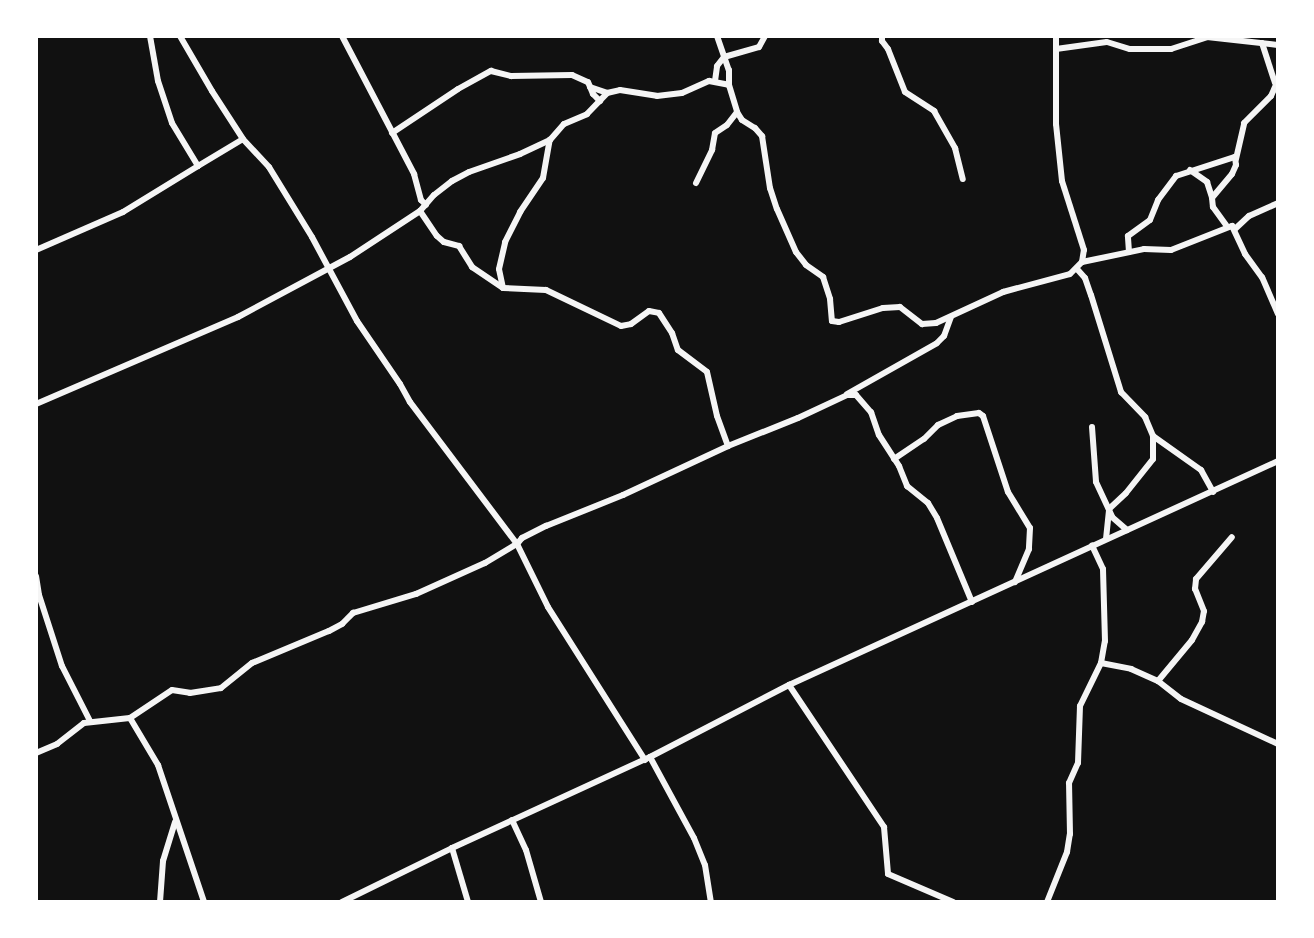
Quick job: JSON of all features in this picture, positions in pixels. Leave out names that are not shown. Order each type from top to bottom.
[{"type":"street","points":[[150,36],[158,81],[172,123],[198,166]]},
{"type":"street","points":[[180,36],[243,139],[269,167],[357,321],[410,402],[517,544],[548,607],[647,758],[694,838],[705,865],[711,902]]},
{"type":"street","points":[[342,36],[414,174],[421,200],[426,205]]},
{"type":"street","points":[[717,36],[729,70],[729,85],[737,112],[742,120],[755,128],[762,136],[770,188],[777,209],[796,252],[806,265],[823,277],[830,299],[832,321],[839,322],[883,308],[900,308],[922,324],[936,323],[1003,292],[1070,274],[1082,262],[1084,250],[1062,181],[1056,124],[1056,36]]},
{"type":"street","points":[[715,81],[717,66],[724,57],[759,47],[765,36]]},
{"type":"street","points":[[882,36],[882,41],[888,49],[905,92],[934,111],[955,148],[963,179]]},
{"type":"street","points":[[1056,49],[1107,42],[1130,49],[1171,49],[1207,37],[1278,45]]},
{"type":"street","points":[[1212,198],[1232,174],[1244,123],[1271,96],[1277,82],[1262,43]]},
{"type":"street","points":[[392,133],[458,89],[491,71],[511,76],[572,75],[588,81],[600,101]]},
{"type":"street","points":[[590,87],[607,93],[620,90],[657,96],[682,93],[709,81],[729,85]]},
{"type":"street","points":[[36,404],[238,317],[328,269],[420,212],[443,187],[469,172],[520,154],[550,140],[564,124],[587,114],[607,93]]},
{"type":"street","points":[[696,183],[712,150],[715,133],[727,125],[737,112]]},
{"type":"street","points":[[36,250],[123,212],[243,139]]},
{"type":"street","points":[[503,288],[499,269],[505,242],[520,212],[543,178],[550,140]]},
{"type":"street","points":[[1129,252],[1128,236],[1139,225],[1150,220],[1169,183],[1176,176],[1232,157],[1236,159]]},
{"type":"street","points":[[1190,170],[1207,182],[1219,217],[1227,226],[1235,229],[1245,254],[1262,277],[1278,314]]},
{"type":"street","points":[[1235,229],[1249,216],[1278,203]]},
{"type":"street","points":[[420,212],[437,236],[444,242],[459,246],[472,267],[503,288],[546,290],[621,326],[631,324],[650,311],[658,313],[672,333],[678,350],[708,372],[717,416],[728,446]]},
{"type":"street","points":[[1082,262],[1129,252],[1171,250],[1227,226]]},
{"type":"street","points":[[1077,269],[1085,278],[1091,295],[1117,386],[1145,417],[1153,436],[1153,459],[1126,493],[1108,508],[1106,539]]},
{"type":"street","points":[[36,753],[57,744],[77,727],[90,721],[130,718],[172,690],[190,693],[221,687],[252,663],[329,631],[342,624],[353,613],[416,594],[485,562],[517,544],[522,538],[546,526],[623,495],[728,446],[798,418],[847,395],[937,344],[944,336],[951,316]]},
{"type":"street","points":[[847,395],[861,399],[871,412],[879,435],[907,486],[928,503],[937,518],[972,602]]},
{"type":"street","points":[[894,459],[924,439],[938,425],[957,416],[973,413],[983,416],[1008,492],[1030,528],[1029,549],[1015,582]]},
{"type":"street","points":[[1092,427],[1096,482],[1112,517],[1127,530]]},
{"type":"street","points":[[1153,436],[1202,471],[1213,492]]},
{"type":"street","points":[[342,902],[452,848],[647,758],[789,685],[1278,461]]},
{"type":"street","points":[[1158,681],[1192,640],[1202,622],[1204,611],[1195,589],[1196,579],[1232,537]]},
{"type":"street","points":[[1047,902],[1067,852],[1070,834],[1069,783],[1078,763],[1080,706],[1101,663],[1105,641],[1106,588],[1103,569],[1092,545]]},
{"type":"street","points":[[36,576],[39,595],[62,666],[90,721]]},
{"type":"street","points":[[1101,663],[1131,669],[1158,681],[1181,699],[1278,744]]},
{"type":"street","points":[[789,685],[884,827],[888,874],[953,902]]},
{"type":"street","points":[[130,718],[158,765],[204,902]]},
{"type":"street","points":[[512,820],[526,850],[541,902]]},
{"type":"street","points":[[160,902],[163,861],[175,821]]},
{"type":"street","points":[[452,848],[468,902]]}]
